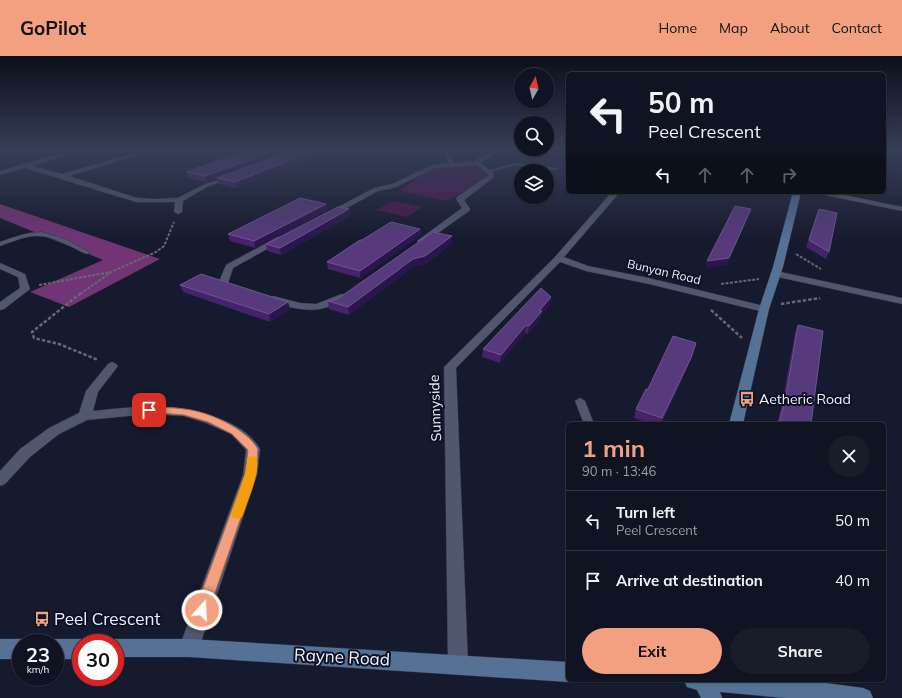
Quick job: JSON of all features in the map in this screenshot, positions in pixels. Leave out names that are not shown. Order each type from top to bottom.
[{"type":"street","points":[[74,180],[136,200],[179,200],[205,186],[221,180]]},
{"type":"street","points":[[320,218],[376,189],[394,186],[406,180]]},
{"type":"street","points":[[415,245],[466,209],[460,199],[487,180]]},
{"type":"street","name":"Sunnyside","points":[[458,664],[450,367],[558,258],[602,205],[614,194]]},
{"type":"street","points":[[736,422],[765,305],[775,277],[796,194]]},
{"type":"street","points":[[838,194],[902,209]]},
{"type":"street","points":[[178,212],[179,200]]},
{"type":"street","points":[[245,291],[222,284],[229,267],[292,233]]},
{"type":"street","name":"Bunyan Road","points":[[558,258],[586,268],[696,292],[765,305]]},
{"type":"street","points":[[0,266],[22,276],[24,289],[0,307]]},
{"type":"street","points":[[775,277],[848,290],[902,302]]},
{"type":"street","points":[[268,298],[305,309],[332,304],[351,290]]},
{"type":"street","points":[[85,416],[92,391],[112,366]]},
{"type":"street","points":[[0,480],[25,453],[54,431],[85,416],[149,410],[185,412],[212,420],[236,431],[253,449],[250,474],[189,648]]},
{"type":"street","name":"Rayne Road","points":[[124,648],[189,648],[566,672]]},
{"type":"street","points":[[0,649],[12,649]]},
{"type":"street","points":[[703,682],[712,698]]},
{"type":"street","points":[[718,682],[789,691],[864,698]]},
{"type":"lane","points":[[0,244],[35,234],[41,234],[62,241],[88,253]]},
{"type":"lane","points":[[580,401],[587,422]]},
{"type":"path","points":[[112,366],[59,344],[34,338],[32,332],[70,300],[113,271],[156,252],[164,246],[178,212]]},
{"type":"path","points":[[765,305],[844,294],[848,290],[846,284],[793,253],[782,250]]},
{"type":"path","points":[[24,289],[113,271]]},
{"type":"path","points":[[755,347],[696,297],[696,292],[699,288],[775,277]]},
{"type":"shaded area","points":[[415,180],[485,180],[446,201],[399,191]]},
{"type":"shaded area","points":[[393,201],[422,207],[407,217],[376,210]]},
{"type":"shaded area","points":[[0,204],[160,259],[69,307],[30,292],[103,260],[0,218]]},
{"type":"building","points":[[226,180],[240,180],[235,182]]},
{"type":"building","points":[[300,198],[326,204],[254,241],[228,234]]},
{"type":"building","points":[[735,206],[751,209],[729,258],[707,261]]},
{"type":"building","points":[[338,207],[349,209],[280,248],[266,244]]},
{"type":"building","points":[[819,209],[837,213],[829,252],[809,240]]},
{"type":"building","points":[[391,222],[420,229],[360,271],[327,262],[360,240]]},
{"type":"building","points":[[433,232],[452,236],[425,256],[413,259],[348,307],[328,301],[336,300]]},
{"type":"building","points":[[201,274],[288,302],[269,314],[180,285]]},
{"type":"building","points":[[541,288],[551,297],[539,311],[542,311],[529,326],[526,325],[501,355],[483,349]]},
{"type":"building","points":[[798,325],[823,331],[811,422],[779,422],[786,395]]},
{"type":"building","points":[[673,336],[696,343],[691,358],[662,418],[636,409],[646,389],[648,389]]},
{"type":"slow traffic","points":[[237,515],[250,474],[252,460]]},
{"type":"place","name":"Aetheric Road","points":[[747,399]]},
{"type":"place","name":"Peel Crescent","points":[[42,619]]},
{"type":"route","points":[[149,410],[185,412],[212,420],[236,431],[253,449],[250,474],[233,526],[202,610]]}]
